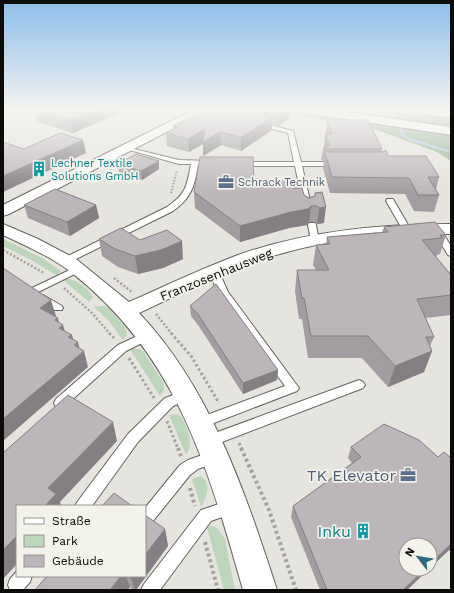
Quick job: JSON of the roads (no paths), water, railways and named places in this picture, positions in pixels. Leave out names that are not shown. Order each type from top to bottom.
[{"type":"street","points":[[3,211],[149,138]]},
{"type":"street","points":[[3,229],[66,270],[94,281],[126,311],[154,326],[165,358],[187,395],[208,440],[233,506],[260,590]]},
{"type":"street","name":"Franzosenhausweg","points":[[126,311],[245,259],[273,250],[314,233],[369,233],[444,229]]},
{"type":"lane","points":[[292,138],[308,210]]},
{"type":"lane","points":[[128,148],[179,162],[219,164]]},
{"type":"lane","points":[[58,308],[30,289],[66,270],[178,204],[187,196],[195,163]]},
{"type":"lane","points":[[235,164],[342,164]]},
{"type":"lane","points":[[390,201],[407,230]]},
{"type":"lane","points":[[444,229],[451,253]]},
{"type":"lane","points":[[148,516],[185,470],[193,464],[208,440],[293,388],[223,293],[214,272]]},
{"type":"lane","points":[[49,414],[122,348],[154,326]]},
{"type":"lane","points":[[208,440],[359,385]]},
{"type":"lane","points":[[84,505],[133,438],[160,409],[170,402],[187,395]]},
{"type":"lane","points":[[150,590],[199,522],[206,515],[233,506]]},
{"type":"waterway","points":[[407,138],[451,152]]},
{"type":"place","name":"Lechner Textile Solutions GmbH","points":[[39,169]]},
{"type":"place","name":"Schrack Technik","points":[[226,182]]},
{"type":"place","name":"TK Elevator","points":[[408,475]]},
{"type":"place","name":"Inku","points":[[363,531]]}]
